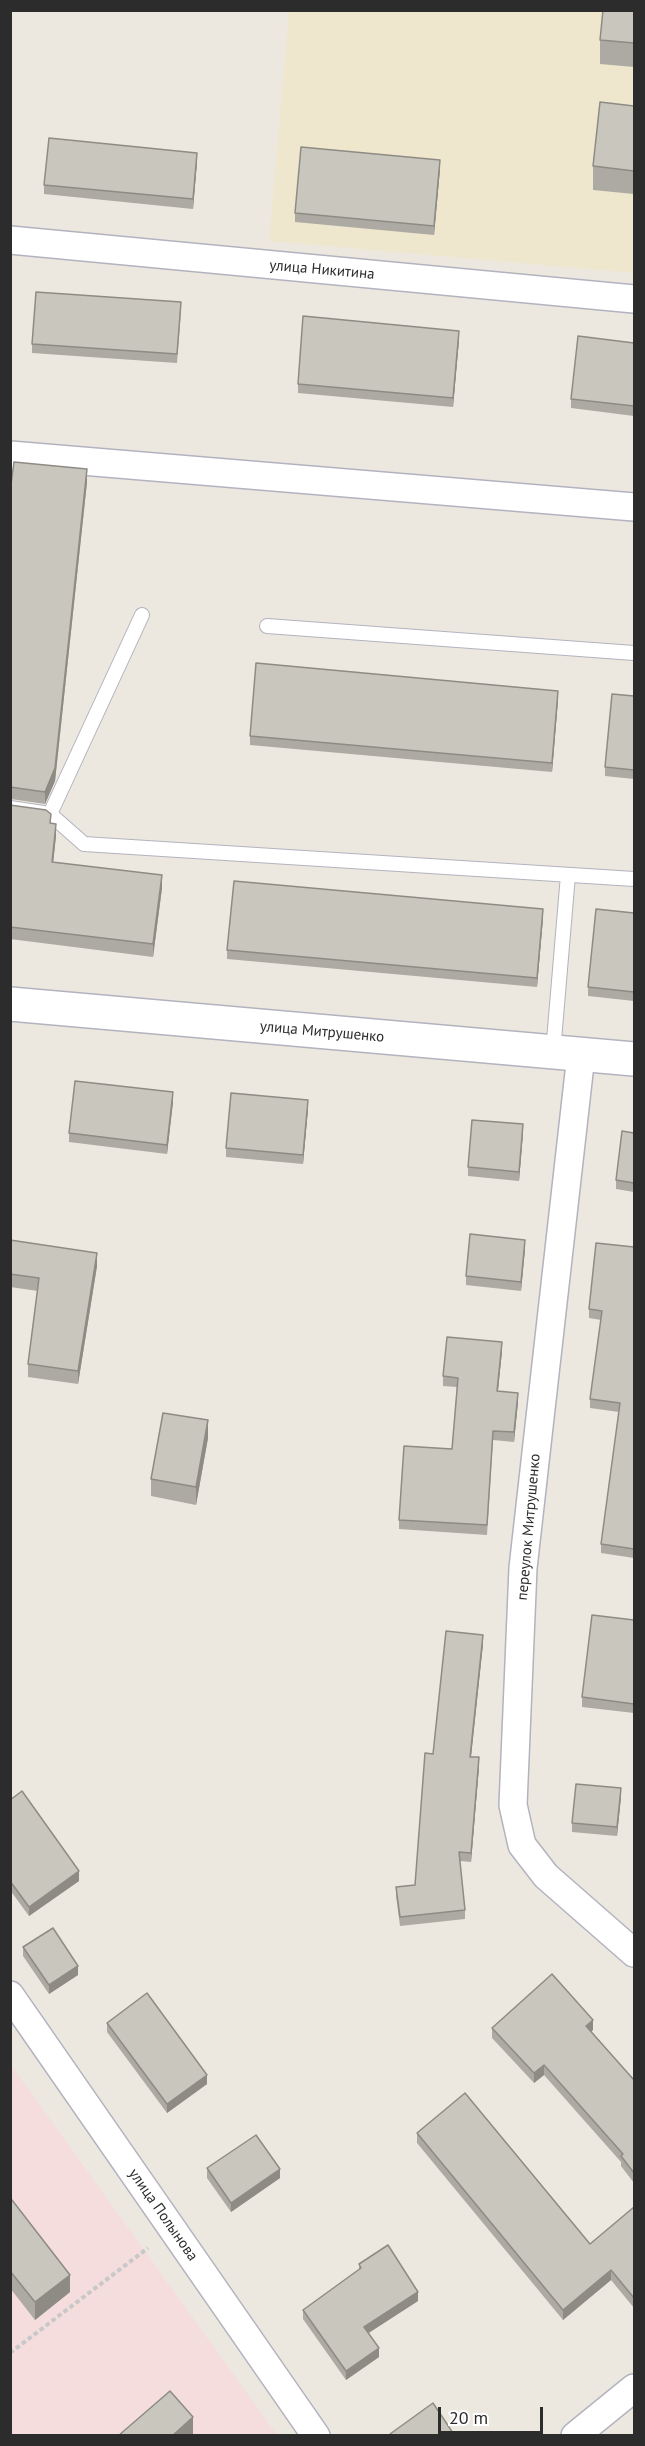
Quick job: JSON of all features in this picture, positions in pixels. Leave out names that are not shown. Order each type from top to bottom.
[{"type":"street","name":"улица Никитина","points":[[10,240],[634,299]]},
{"type":"street","points":[[10,455],[634,507]]},
{"type":"street","name":"улица Митрушенко","points":[[10,1004],[634,1059]]},
{"type":"street","name":"переулок Митрушенко","points":[[567,1053],[523,1568],[513,1805],[522,1845],[546,1876],[634,1953]]},
{"type":"street","name":"улица Полынова","points":[[10,1995],[316,2436]]},
{"type":"street","points":[[575,2436],[634,2388]]},
{"type":"lane","points":[[50,814],[142,615]]},
{"type":"lane","points":[[267,626],[634,653]]},
{"type":"lane","points":[[10,808],[50,814],[84,844],[634,879]]},
{"type":"lane","points":[[567,875],[567,1053]]},
{"type":"path","points":[[10,2353],[173,2229]]},
{"type":"shaded area","points":[[289,11],[634,11],[634,273],[269,241]]},
{"type":"shaded area","points":[[11,2065],[277,2435],[11,2435]]},
{"type":"building","points":[[603,10],[634,10],[634,43],[600,40]]},
{"type":"building","points":[[600,102],[634,106],[634,171],[593,166]]},
{"type":"building","points":[[49,138],[197,153],[193,199],[44,185]]},
{"type":"building","points":[[301,147],[440,160],[434,226],[295,213]]},
{"type":"building","points":[[36,292],[181,302],[177,354],[32,344]]},
{"type":"building","points":[[303,316],[459,331],[453,398],[298,384]]},
{"type":"building","points":[[578,336],[634,343],[634,406],[571,399]]},
{"type":"building","points":[[14,462],[87,469],[55,768],[45,792],[10,787],[10,492]]},
{"type":"building","points":[[256,663],[558,691],[552,763],[250,736]]},
{"type":"building","points":[[612,694],[634,696],[634,770],[605,767]]},
{"type":"building","points":[[10,805],[46,810],[51,814],[50,823],[56,824],[52,862],[162,875],[153,944],[10,927]]},
{"type":"building","points":[[234,881],[543,909],[537,978],[227,950]]},
{"type":"building","points":[[596,909],[634,913],[634,992],[588,987]]},
{"type":"building","points":[[75,1081],[173,1092],[167,1145],[69,1133]]},
{"type":"building","points":[[231,1093],[308,1100],[303,1155],[226,1148]]},
{"type":"building","points":[[472,1120],[523,1124],[519,1172],[468,1167]]},
{"type":"building","points":[[622,1131],[634,1133],[634,1183],[616,1180]]},
{"type":"building","points":[[470,1234],[525,1240],[521,1282],[466,1276]]},
{"type":"building","points":[[10,1240],[97,1253],[78,1371],[28,1364],[39,1278],[10,1274]]},
{"type":"building","points":[[596,1243],[634,1247],[634,1549],[601,1544],[620,1403],[590,1399],[602,1311],[589,1309]]},
{"type":"building","points":[[447,1337],[502,1342],[497,1391],[518,1393],[514,1432],[493,1431],[487,1525],[399,1520],[404,1446],[452,1449],[458,1378],[443,1376]]},
{"type":"building","points":[[163,1413],[208,1420],[196,1487],[151,1479]]},
{"type":"building","points":[[592,1615],[634,1620],[634,1704],[582,1697]]},
{"type":"building","points":[[446,1631],[483,1635],[470,1757],[479,1757],[471,1853],[459,1852],[465,1910],[400,1917],[396,1887],[415,1885],[425,1753],[433,1754]]},
{"type":"building","points":[[576,1784],[621,1788],[617,1827],[572,1823]]},
{"type":"building","points":[[22,1791],[79,1871],[29,1907],[10,1881],[10,1800]]},
{"type":"building","points":[[53,1928],[78,1966],[49,1985],[23,1947]]},
{"type":"building","points":[[552,1974],[593,2020],[586,2026],[634,2080],[634,2173],[621,2156],[623,2154],[544,2065],[534,2073],[492,2028]]},
{"type":"building","points":[[147,1993],[207,2075],[167,2104],[107,2023]]},
{"type":"building","points":[[465,2093],[590,2244],[634,2207],[634,2298],[611,2270],[563,2310],[417,2133]]},
{"type":"building","points":[[256,2135],[280,2169],[231,2203],[207,2168]]},
{"type":"building","points":[[12,2200],[70,2275],[35,2302],[10,2271],[10,2201]]},
{"type":"building","points":[[388,2245],[418,2292],[364,2327],[379,2348],[346,2371],[303,2310],[361,2268],[359,2264]]},
{"type":"building","points":[[170,2391],[193,2417],[172,2436],[118,2436]]},
{"type":"building","points":[[433,2403],[455,2436],[391,2436],[390,2434]]}]
